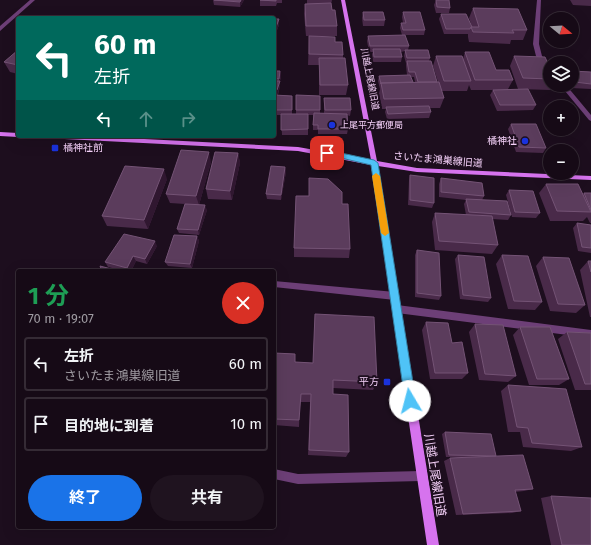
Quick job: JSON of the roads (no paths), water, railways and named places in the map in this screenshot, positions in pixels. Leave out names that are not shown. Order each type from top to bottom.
[{"type":"street","points":[[0,29],[33,0]]},
{"type":"street","name":"川越上尾線旧道","points":[[343,0],[374,163],[432,545]]},
{"type":"street","points":[[539,0],[536,44],[539,56],[543,61]]},
{"type":"street","points":[[569,92],[591,119]]},
{"type":"street","points":[[0,134],[16,135]]},
{"type":"street","name":"さいたま鴻巣線旧道","points":[[84,138],[298,149],[417,170],[591,178]]},
{"type":"street","points":[[276,284],[395,296]]},
{"type":"street","points":[[397,309],[591,334]]},
{"type":"street","points":[[276,474],[298,479],[421,476]]},
{"type":"place","name":"上尾平方郵便局","points":[[332,125]]},
{"type":"place","name":"橘神社","points":[[525,141]]},
{"type":"place","name":"橘神社前","points":[[55,148]]},
{"type":"place","name":"平方","points":[[387,382]]}]
